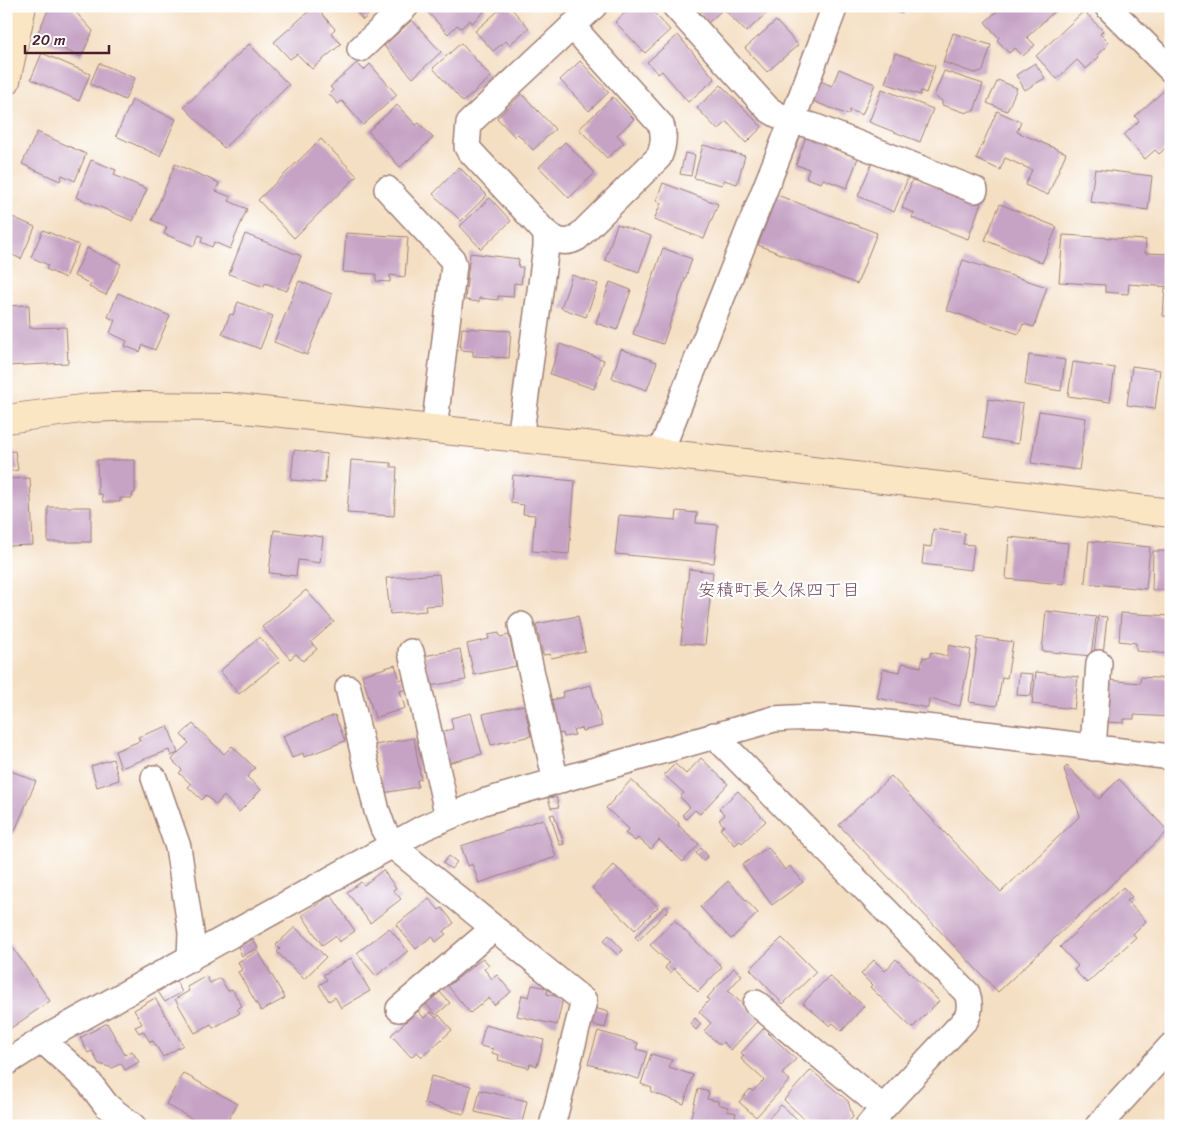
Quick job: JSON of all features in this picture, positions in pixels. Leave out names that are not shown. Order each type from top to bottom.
[{"type":"street","points":[[6,80],[22,6]]},
{"type":"street","points":[[360,49],[406,6]]},
{"type":"street","points":[[572,26],[662,125],[664,132],[662,150],[659,156],[577,238],[570,242],[553,239],[543,230],[468,150],[469,123],[572,26],[594,6]]},
{"type":"street","points":[[675,6],[768,109],[775,114],[792,121],[813,126],[975,190]]},
{"type":"street","points":[[660,453],[792,121],[835,6]]},
{"type":"street","points":[[1107,6],[1171,70]]},
{"type":"street","points":[[387,189],[452,259],[454,264],[434,430]]},
{"type":"street","points":[[520,439],[546,247],[546,236],[543,230]]},
{"type":"street","points":[[6,419],[89,408],[179,405],[226,407],[660,453],[1171,513]]},
{"type":"street","points":[[521,625],[556,782]]},
{"type":"street","points":[[411,652],[448,817]]},
{"type":"street","points":[[1093,748],[1099,663]]},
{"type":"street","points":[[348,688],[377,811],[383,828],[393,846],[584,1001],[552,1126]]},
{"type":"street","points":[[6,1063],[42,1040],[423,828],[483,802],[774,719],[819,717],[1007,736],[1171,757]]},
{"type":"street","points":[[714,735],[967,992],[970,1013],[876,1117],[756,1003]]},
{"type":"street","points":[[154,778],[178,847],[191,932],[190,959]]},
{"type":"street","points":[[399,1009],[494,928]]},
{"type":"street","points":[[42,1040],[88,1081],[107,1106],[133,1126]]},
{"type":"street","points":[[1098,1126],[1171,1046]]},
{"type":"building","points":[[50,6],[70,6],[93,31],[81,57],[36,37]]},
{"type":"building","points":[[315,6],[335,29],[331,33],[341,44],[312,69],[297,54],[290,59],[274,42]]},
{"type":"building","points":[[351,6],[378,6],[363,20]]},
{"type":"building","points":[[426,6],[483,6],[486,10],[472,23],[470,20],[461,28],[457,25],[448,34],[424,8]]},
{"type":"building","points":[[504,6],[509,6],[529,28],[509,45],[506,41],[493,51],[475,31]]},
{"type":"building","points":[[632,6],[648,6],[670,30],[645,53],[615,22]]},
{"type":"building","points":[[708,6],[717,6],[721,11],[708,23],[700,13]]},
{"type":"building","points":[[721,6],[765,6],[769,11],[746,32]]},
{"type":"building","points":[[880,6],[905,6],[902,14]]},
{"type":"building","points":[[1003,6],[1060,6],[1027,37],[1035,45],[1023,56],[1015,48],[1009,53],[997,40],[999,38],[985,22]]},
{"type":"building","points":[[1084,11],[1103,31],[1100,34],[1109,43],[1097,55],[1099,57],[1086,69],[1077,60],[1057,79],[1036,56]]},
{"type":"building","points":[[412,20],[441,52],[413,78],[384,46]]},
{"type":"building","points":[[776,21],[798,45],[767,72],[745,48]]},
{"type":"building","points":[[953,33],[991,45],[983,71],[974,73],[943,62]]},
{"type":"building","points":[[678,35],[715,79],[688,102],[662,71],[658,74],[647,62]]},
{"type":"building","points":[[461,43],[491,77],[463,102],[433,68]]},
{"type":"building","points":[[249,44],[289,85],[224,148],[184,107]]},
{"type":"building","points":[[42,53],[90,74],[79,101],[31,79]]},
{"type":"building","points":[[895,53],[935,66],[926,93],[921,91],[920,95],[885,83]]},
{"type":"building","points":[[580,61],[609,92],[589,111],[560,80]]},
{"type":"building","points":[[99,63],[135,78],[125,100],[90,84]]},
{"type":"building","points":[[357,63],[364,70],[370,64],[397,95],[363,125],[342,101],[338,104],[329,94],[333,90],[330,87]]},
{"type":"building","points":[[1035,63],[1045,78],[1025,90],[1016,75]]},
{"type":"building","points":[[839,69],[875,84],[862,115],[850,110],[848,115],[810,100],[818,80],[832,86]]},
{"type":"building","points":[[944,71],[983,84],[974,111],[967,113],[942,105],[942,101],[934,96]]},
{"type":"building","points":[[998,80],[1017,88],[1007,111],[987,103]]},
{"type":"building","points":[[721,85],[762,127],[746,143],[727,122],[718,130],[697,108]]},
{"type":"building","points":[[1167,88],[1171,94],[1171,143],[1159,154],[1155,150],[1145,159],[1124,135],[1139,121],[1135,116]]},
{"type":"building","points":[[882,89],[933,109],[920,142],[869,122]]},
{"type":"building","points":[[522,94],[555,129],[533,150],[518,134],[515,137],[497,118]]},
{"type":"building","points":[[613,97],[634,119],[617,135],[624,143],[607,158],[579,129]]},
{"type":"building","points":[[132,100],[176,119],[160,156],[116,136]]},
{"type":"building","points":[[397,105],[416,125],[419,123],[433,138],[400,167],[368,131]]},
{"type":"building","points":[[997,111],[1021,122],[1017,132],[1066,153],[1048,195],[1025,185],[1032,170],[1005,158],[1000,170],[976,159]]},
{"type":"building","points":[[37,132],[86,154],[75,181],[62,175],[60,181],[22,164]]},
{"type":"building","points":[[806,136],[859,155],[847,188],[823,179],[821,183],[806,178],[809,169],[796,165]]},
{"type":"building","points":[[321,139],[357,176],[294,238],[258,200]]},
{"type":"building","points":[[565,142],[595,173],[569,198],[539,167]]},
{"type":"building","points":[[703,145],[745,156],[737,184],[724,180],[722,185],[694,178]]},
{"type":"building","points":[[685,153],[695,155],[691,176],[680,174]]},
{"type":"building","points":[[91,160],[116,170],[114,175],[147,189],[133,221],[76,197]]},
{"type":"building","points":[[872,163],[908,178],[894,212],[858,196]]},
{"type":"building","points":[[175,164],[219,183],[216,191],[231,197],[229,201],[247,209],[230,249],[214,242],[212,247],[201,242],[203,237],[199,235],[194,246],[164,234],[167,227],[152,220]]},
{"type":"building","points":[[459,167],[487,195],[461,221],[433,194]]},
{"type":"building","points":[[1095,169],[1152,176],[1148,210],[1090,202]]},
{"type":"building","points":[[913,178],[981,203],[968,239],[912,218],[914,213],[902,208]]},
{"type":"building","points":[[663,183],[718,204],[704,239],[654,220],[661,203],[656,201]]},
{"type":"building","points":[[777,195],[877,233],[857,284],[758,245]]},
{"type":"building","points":[[490,198],[511,221],[481,249],[460,226]]},
{"type":"building","points":[[1000,204],[1057,227],[1042,263],[985,240]]},
{"type":"building","points":[[6,214],[35,227],[21,259],[6,252]]},
{"type":"building","points":[[617,224],[651,236],[639,272],[605,260]]},
{"type":"building","points":[[43,230],[79,245],[65,278],[46,269],[48,265],[31,257]]},
{"type":"building","points":[[346,233],[408,237],[405,277],[390,275],[390,282],[376,281],[376,274],[343,272]]},
{"type":"building","points":[[245,234],[301,256],[287,291],[265,283],[264,287],[229,274]]},
{"type":"building","points":[[1063,235],[1146,240],[1145,253],[1171,254],[1171,287],[1129,284],[1128,294],[1105,292],[1105,285],[1059,282]]},
{"type":"building","points":[[87,248],[121,264],[106,295],[89,287],[91,284],[74,276]]},
{"type":"building","points":[[663,248],[692,259],[663,344],[633,334]]},
{"type":"building","points":[[470,253],[519,259],[518,267],[523,267],[521,284],[514,283],[513,297],[498,296],[498,300],[479,298],[479,302],[465,300]]},
{"type":"building","points":[[963,260],[1047,287],[1034,327],[1023,324],[1019,334],[946,310]]},
{"type":"building","points":[[572,275],[598,284],[586,317],[561,308]]},
{"type":"building","points":[[299,281],[332,294],[307,355],[274,342]]},
{"type":"building","points":[[610,282],[631,290],[617,330],[596,323]]},
{"type":"building","points":[[1165,288],[1171,289],[1171,317],[1163,316]]},
{"type":"building","points":[[118,293],[170,316],[155,350],[143,345],[140,352],[125,346],[127,341],[110,333],[115,320],[108,317]]},
{"type":"building","points":[[238,302],[273,316],[260,349],[222,334],[230,314],[233,315]]},
{"type":"building","points":[[29,305],[30,328],[66,327],[68,363],[6,366],[6,306]]},
{"type":"building","points":[[462,328],[511,331],[509,358],[473,356],[473,351],[460,350]]},
{"type":"building","points":[[560,344],[604,360],[594,389],[550,374]]},
{"type":"building","points":[[621,349],[657,362],[647,390],[612,378]]},
{"type":"building","points":[[1029,355],[1065,360],[1061,391],[1025,385]]},
{"type":"building","points":[[1073,362],[1115,368],[1110,402],[1068,396]]},
{"type":"building","points":[[1132,366],[1160,370],[1155,409],[1127,405]]},
{"type":"building","points":[[988,399],[1023,404],[1018,444],[983,438]]},
{"type":"building","points":[[1039,411],[1086,418],[1079,470],[1031,463]]},
{"type":"building","points":[[294,450],[327,454],[325,483],[291,480]]},
{"type":"building","points":[[15,451],[18,470],[6,472],[6,452]]},
{"type":"building","points":[[97,460],[135,460],[135,493],[133,493],[132,498],[120,498],[120,502],[103,502],[102,494],[98,494]]},
{"type":"building","points":[[351,460],[391,463],[391,467],[397,467],[394,516],[347,513]]},
{"type":"building","points":[[513,475],[575,481],[569,554],[532,551],[535,515],[523,514],[524,505],[511,503]]},
{"type":"building","points":[[30,478],[33,545],[6,546],[6,479]]},
{"type":"building","points":[[48,507],[91,507],[91,542],[48,542]]},
{"type":"building","points":[[677,511],[697,513],[696,523],[718,525],[714,563],[615,554],[619,515],[676,520]]},
{"type":"building","points":[[933,529],[965,533],[963,544],[974,545],[971,570],[922,564],[924,546],[931,547]]},
{"type":"building","points":[[274,530],[323,537],[320,563],[298,560],[296,576],[269,573]]},
{"type":"building","points":[[1009,537],[1068,543],[1064,584],[1006,579]]},
{"type":"building","points":[[1089,541],[1150,547],[1146,589],[1085,583]]},
{"type":"building","points":[[1153,551],[1171,551],[1171,590],[1152,590]]},
{"type":"building","points":[[689,569],[713,572],[705,645],[681,643]]},
{"type":"building","points":[[439,574],[442,605],[425,606],[426,611],[390,614],[386,578]]},
{"type":"building","points":[[306,590],[334,622],[311,642],[317,649],[303,661],[296,654],[290,659],[262,627]]},
{"type":"building","points":[[1046,611],[1096,617],[1091,656],[1042,651]]},
{"type":"building","points":[[1121,613],[1171,616],[1171,654],[1136,651],[1136,643],[1119,641]]},
{"type":"building","points":[[578,616],[585,651],[551,658],[550,654],[543,655],[536,624]]},
{"type":"building","points":[[1098,616],[1107,617],[1103,655],[1094,655]]},
{"type":"building","points":[[499,633],[500,637],[509,635],[516,666],[474,675],[467,644],[489,639],[488,635]]},
{"type":"building","points":[[260,637],[280,661],[239,694],[220,671]]},
{"type":"building","points":[[978,637],[1013,642],[1007,678],[1002,677],[997,706],[969,702]]},
{"type":"building","points":[[949,645],[971,650],[960,706],[929,699],[928,708],[877,698],[883,669],[900,672],[902,663],[921,667],[923,657],[929,658],[931,652],[947,656]]},
{"type":"building","points":[[460,649],[466,680],[430,686],[424,656]]},
{"type":"building","points":[[395,665],[400,680],[403,679],[406,689],[400,691],[405,708],[375,718],[362,675]]},
{"type":"building","points":[[1036,672],[1078,677],[1074,709],[1032,704]]},
{"type":"building","points":[[1019,673],[1033,674],[1031,696],[1017,695]]},
{"type":"building","points":[[1141,677],[1171,679],[1171,717],[1134,715],[1134,719],[1124,719],[1124,723],[1104,722],[1107,680],[1140,683]]},
{"type":"building","points":[[591,685],[602,726],[582,731],[581,728],[573,730],[575,735],[564,737],[563,733],[558,734],[548,701],[563,697],[562,692]]},
{"type":"building","points":[[524,705],[531,736],[491,745],[483,714]]},
{"type":"building","points":[[471,713],[482,754],[444,764],[436,733],[453,729],[451,718]]},
{"type":"building","points":[[335,715],[345,741],[304,757],[303,753],[292,758],[283,736]]},
{"type":"building","points":[[193,724],[224,754],[232,746],[255,768],[247,777],[261,790],[239,812],[224,796],[216,805],[206,795],[202,800],[188,787],[191,784],[179,773],[182,770],[172,760],[189,743],[181,735]]},
{"type":"building","points":[[168,726],[178,753],[171,756],[169,750],[121,768],[115,751],[140,741],[138,737]]},
{"type":"building","points":[[414,738],[421,779],[417,780],[418,787],[383,793],[375,745]]},
{"type":"building","points":[[701,758],[728,784],[700,814],[695,810],[686,819],[682,815],[690,807],[680,797],[684,793],[664,775],[675,764],[686,774]]},
{"type":"building","points":[[113,759],[119,780],[97,787],[91,766]]},
{"type":"building","points":[[1067,766],[1099,799],[1119,779],[1168,831],[998,992],[839,825],[891,776],[1001,892],[1080,816],[1064,769]]},
{"type":"building","points":[[6,769],[36,781],[14,833],[6,830]]},
{"type":"building","points":[[631,780],[679,823],[678,825],[699,844],[683,862],[659,840],[651,849],[638,838],[635,841],[625,833],[629,829],[606,808]]},
{"type":"building","points":[[738,791],[766,821],[742,843],[740,841],[735,845],[720,829],[724,826],[719,820],[725,815],[719,809]]},
{"type":"building","points":[[556,797],[559,807],[551,808],[548,798]]},
{"type":"building","points":[[554,814],[564,844],[560,845],[550,815]]},
{"type":"building","points":[[543,819],[556,857],[479,883],[472,864],[468,866],[461,846]]},
{"type":"building","points":[[768,847],[785,870],[790,866],[803,882],[772,905],[742,865]]},
{"type":"building","points":[[701,848],[708,856],[703,861],[696,853]]},
{"type":"building","points":[[449,856],[457,862],[451,869],[443,863]]},
{"type":"building","points":[[614,865],[658,907],[635,930],[592,888]]},
{"type":"building","points":[[383,870],[396,888],[393,890],[401,899],[370,923],[347,892],[361,882],[364,885]]},
{"type":"building","points":[[728,881],[758,913],[731,939],[700,907]]},
{"type":"building","points":[[1123,887],[1132,897],[1127,901],[1146,921],[1133,934],[1136,937],[1087,983],[1074,970],[1078,966],[1060,947]]},
{"type":"building","points":[[331,895],[355,931],[339,942],[335,936],[322,945],[302,915]]},
{"type":"building","points":[[429,899],[439,910],[442,908],[454,923],[443,932],[446,934],[436,942],[432,936],[416,949],[396,925]]},
{"type":"building","points":[[665,906],[669,909],[638,941],[635,937]]},
{"type":"building","points":[[674,920],[722,967],[698,992],[674,968],[670,973],[665,968],[669,963],[650,945]]},
{"type":"building","points":[[295,927],[326,957],[304,979],[277,952],[280,949],[276,945]]},
{"type":"building","points":[[389,928],[408,951],[376,976],[357,953]]},
{"type":"building","points":[[609,935],[623,950],[618,955],[603,941]]},
{"type":"building","points":[[6,938],[50,1001],[7,1031],[6,1030]]},
{"type":"building","points":[[782,938],[816,972],[783,1004],[750,969]]},
{"type":"building","points":[[253,939],[258,948],[242,956],[238,947]]},
{"type":"building","points":[[258,951],[285,998],[261,1011],[238,972],[242,970],[238,962]]},
{"type":"building","points":[[351,958],[370,991],[341,1008],[335,997],[329,1001],[319,985],[327,980],[323,975]]},
{"type":"building","points":[[483,958],[489,965],[484,969],[492,979],[497,975],[511,992],[494,1005],[489,998],[470,1013],[448,986]]},
{"type":"building","points":[[896,959],[939,1001],[912,1028],[870,987],[872,985],[861,974],[874,960],[885,971]]},
{"type":"building","points":[[734,968],[742,975],[728,991],[759,1019],[731,1050],[723,1042],[720,1045],[704,1031],[711,1023],[699,1012],[709,1000],[707,998]]},
{"type":"building","points":[[206,976],[210,983],[220,978],[228,991],[232,989],[242,1006],[237,1009],[240,1013],[213,1028],[211,1024],[195,1033],[175,999],[189,991],[187,987]]},
{"type":"building","points":[[829,976],[864,1006],[842,1031],[833,1023],[830,1026],[803,1003]]},
{"type":"building","points":[[176,981],[182,992],[165,1002],[158,992]]},
{"type":"building","points":[[532,985],[548,988],[547,994],[563,998],[557,1025],[517,1016],[522,995],[529,997]]},
{"type":"building","points":[[439,991],[450,1003],[436,1015],[425,1003]]},
{"type":"building","points":[[155,998],[183,1045],[163,1057],[153,1041],[150,1042],[143,1031],[139,1033],[135,1027],[142,1024],[134,1010]]},
{"type":"building","points":[[594,1008],[609,1012],[605,1028],[590,1024]]},
{"type":"building","points":[[418,1011],[424,1018],[430,1012],[436,1018],[439,1015],[452,1030],[422,1057],[417,1052],[411,1057],[391,1035]]},
{"type":"building","points":[[695,1018],[701,1024],[696,1030],[690,1024]]},
{"type":"building","points":[[107,1023],[125,1055],[132,1051],[139,1062],[125,1070],[121,1063],[113,1068],[99,1064],[92,1051],[88,1053],[80,1038]]},
{"type":"building","points":[[485,1025],[544,1040],[537,1066],[530,1064],[529,1068],[498,1060],[499,1055],[492,1053],[493,1049],[480,1046]]},
{"type":"building","points":[[766,1026],[771,1030],[768,1033],[796,1059],[782,1074],[790,1080],[756,1117],[739,1102],[750,1089],[753,1091],[764,1080],[741,1059],[744,1055],[741,1053]]},
{"type":"building","points":[[598,1031],[638,1043],[636,1049],[647,1052],[639,1079],[588,1064]]},
{"type":"building","points":[[651,1054],[672,1060],[669,1067],[693,1075],[684,1104],[651,1092],[652,1088],[641,1084]]},
{"type":"building","points":[[811,1070],[848,1101],[853,1117],[845,1126],[812,1126],[784,1100]]},
{"type":"building","points":[[183,1073],[237,1104],[225,1126],[189,1126],[192,1119],[166,1104]]},
{"type":"building","points":[[431,1076],[471,1086],[464,1114],[424,1104]]},
{"type":"building","points":[[698,1089],[709,1092],[707,1099],[718,1101],[718,1104],[728,1107],[727,1111],[736,1113],[735,1118],[742,1120],[740,1126],[695,1126],[689,1124]]},
{"type":"building","points":[[480,1090],[527,1101],[522,1123],[475,1112]]},
{"type":"building","points":[[781,1105],[797,1119],[791,1126],[761,1126]]},
{"type":"district","name":"安積町長久保四丁目","points":[[779,590]]}]
